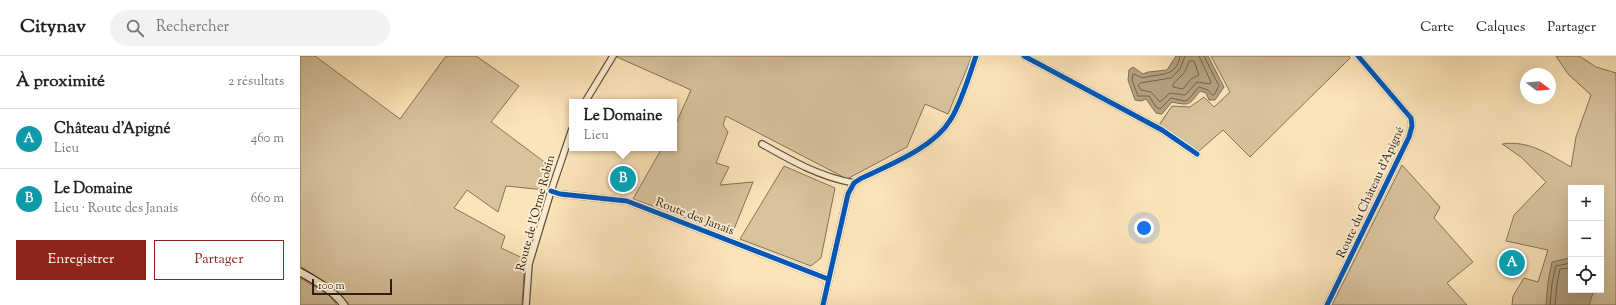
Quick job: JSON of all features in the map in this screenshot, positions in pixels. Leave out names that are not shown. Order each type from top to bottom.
[{"type":"street","points":[[587,99],[613,56]]},
{"type":"street","points":[[823,305],[844,205],[854,183],[929,143],[940,132],[951,119],[976,56]]},
{"type":"street","points":[[1024,56],[1162,130],[1197,154]]},
{"type":"street","name":"Route du Château d'Apigné","points":[[1327,305],[1409,137],[1412,126],[1411,118],[1404,108],[1358,56]]},
{"type":"street","name":"Route de l'Orme Robin","points":[[526,305],[530,264],[551,190],[569,138]]},
{"type":"street","points":[[762,144],[810,169],[840,180],[854,183]]},
{"type":"street","name":"Route des Janais","points":[[551,190],[560,194],[627,201],[828,279]]},
{"type":"street","points":[[300,272],[322,285],[334,294],[344,305]]},
{"type":"shaded area","points":[[300,56],[315,56],[400,119],[446,56],[476,56],[519,86],[491,122],[551,167],[545,190],[506,186],[498,212],[467,190],[454,208],[505,236],[501,248],[525,259],[522,305],[348,305],[332,287],[300,266]]},
{"type":"shaded area","points":[[972,56],[948,114],[925,104],[907,147],[847,179],[726,116],[723,125],[728,132],[716,163],[729,167],[720,185],[753,182],[732,234],[633,199],[660,151],[677,151],[677,121],[691,90],[617,57]]},
{"type":"shaded area","points":[[1211,56],[1349,56],[1350,58],[1250,157],[1223,130],[1199,151],[1159,125],[1172,106],[1190,107],[1204,97],[1214,107],[1230,92]]},
{"type":"shaded area","points":[[1556,56],[1579,56],[1596,67],[1616,73],[1616,305],[1512,305],[1513,296],[1524,278],[1538,282],[1548,250],[1506,241],[1514,215],[1546,182],[1521,157],[1502,144],[1512,143],[1530,146],[1571,167],[1576,137],[1591,95],[1568,74]]},
{"type":"shaded area","points":[[1402,165],[1440,207],[1434,218],[1473,262],[1447,283],[1467,305],[1332,305]]},
{"type":"shaded area","points":[[784,166],[835,188],[821,258],[811,266],[740,239]]},
{"type":"shaded area","points":[[300,278],[329,295],[337,305],[300,305]]},
{"type":"water","points":[[1176,56],[1208,56],[1224,87],[1215,100],[1209,100],[1206,93],[1200,91],[1189,103],[1182,104],[1172,102],[1162,114],[1156,113],[1146,99],[1141,101],[1135,100],[1128,80],[1129,70],[1133,67],[1143,74],[1167,70]]},
{"type":"water","points":[[1568,258],[1568,293],[1593,293],[1589,305],[1546,305],[1552,262]]},
{"type":"cycle path","points":[[823,305],[848,194],[854,183],[910,155],[934,139],[951,119],[959,104],[976,56]]},
{"type":"cycle path","points":[[1024,56],[1162,130],[1197,154]]},
{"type":"cycle path","points":[[1327,305],[1409,137],[1412,126],[1411,118],[1358,56]]},
{"type":"cycle path","points":[[551,191],[560,194],[627,201],[828,279]]},
{"type":"place","name":"Le Domaine","points":[[623,179]]},
{"type":"place","name":"Château d'Apigné","points":[[1512,263]]}]
